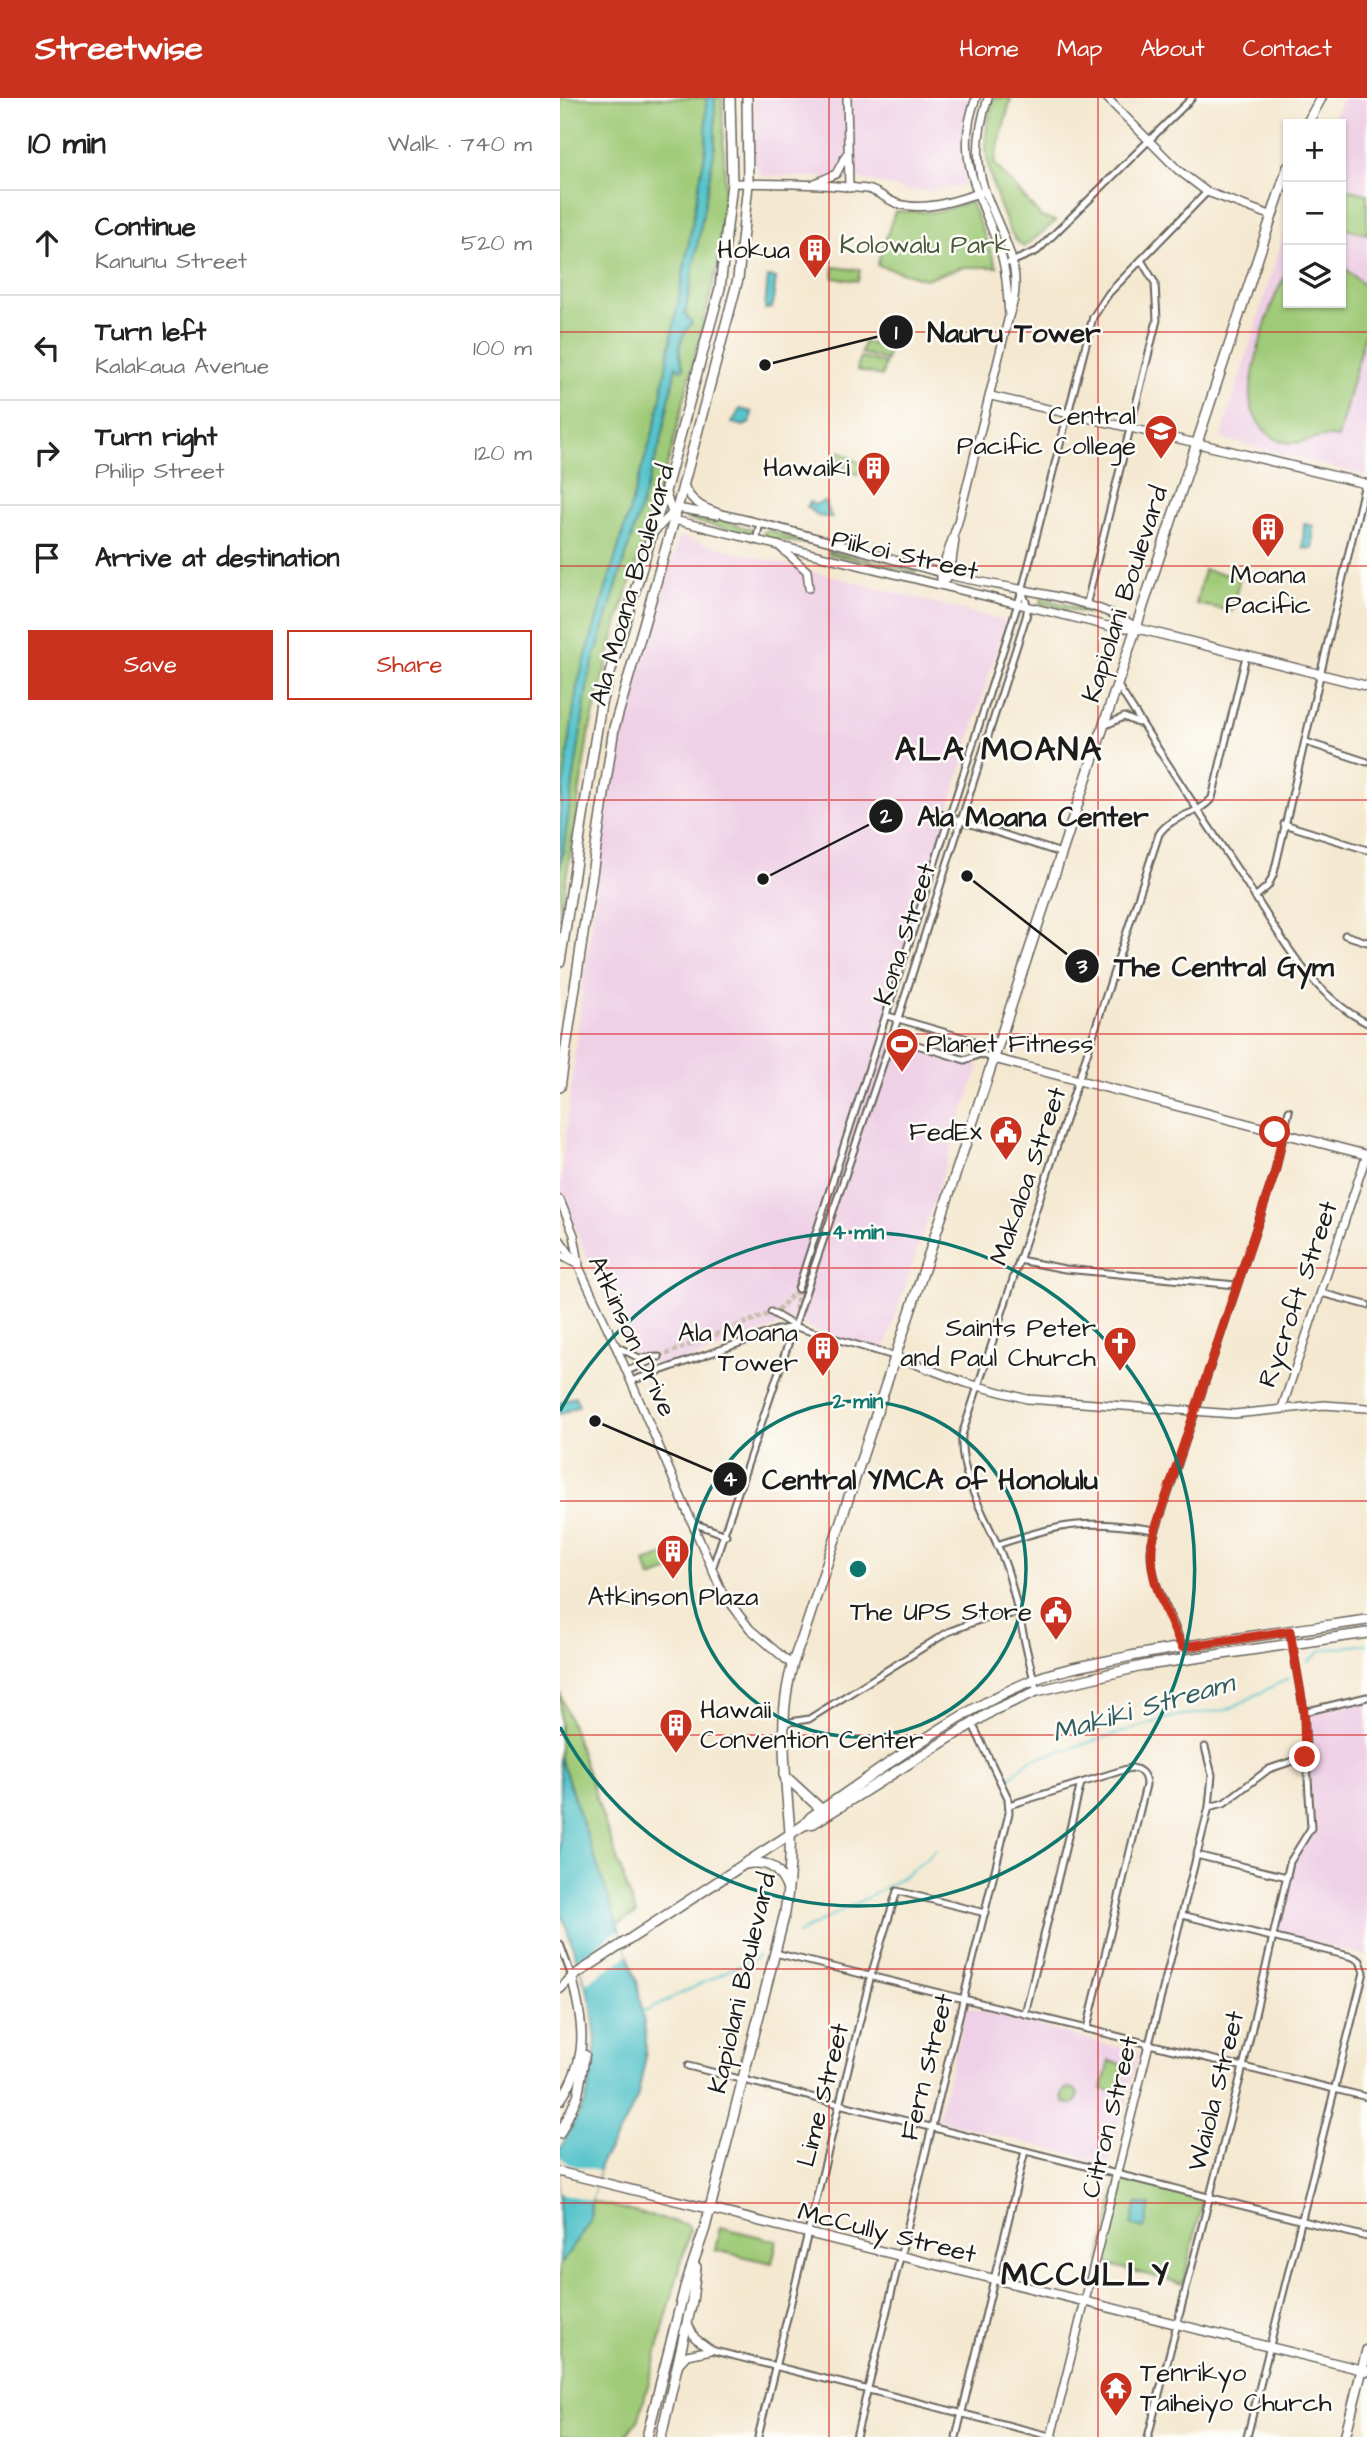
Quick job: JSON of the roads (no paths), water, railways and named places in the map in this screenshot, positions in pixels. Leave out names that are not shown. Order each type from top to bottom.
[{"type":"main road","name":"Ala Moana Boulevard","points":[[560,962],[592,744],[601,703],[666,488],[720,288],[732,184],[730,98]]},
{"type":"main road","name":"Ala Moana Boulevard","points":[[560,1087],[606,770],[622,695],[738,279],[748,184],[747,98]]},
{"type":"main road","points":[[1310,119],[1321,98]]},
{"type":"main road","name":"Kapiolani Boulevard","points":[[647,2437],[680,2305],[709,2211],[775,1953],[788,1888],[790,1833],[784,1775],[783,1723],[791,1664],[802,1639],[1283,180]]},
{"type":"main road","points":[[1196,443],[1366,484]]},
{"type":"main road","name":"Piikoi Street","points":[[1136,628],[1367,686]]},
{"type":"main road","points":[[992,1058],[1367,1155]]},
{"type":"main road","points":[[560,1983],[804,1825],[821,1810],[968,1713],[1034,1680],[1182,1647],[1367,1620]]},
{"type":"main road","points":[[804,1825],[814,1823],[972,1724],[1037,1691],[1147,1665],[1367,1633]]},
{"type":"main road","points":[[784,1775],[821,1810]]},
{"type":"main road","points":[[741,1864],[771,1864],[780,1871],[788,1888]]},
{"type":"main road","points":[[560,1989],[572,1977]]},
{"type":"main road","points":[[560,2134],[581,2084],[586,2040],[572,1977]]},
{"type":"main road","points":[[560,2101],[579,2062],[583,2024]]},
{"type":"main road","points":[[560,2167],[577,2178]]},
{"type":"main road","name":"McCully Street","points":[[560,2175],[1364,2371]]},
{"type":"main road","name":"Kapiolani Boulevard","points":[[661,2437],[687,2322],[699,2248]]},
{"type":"main road","points":[[1345,2437],[1364,2371],[1367,2350]]},
{"type":"street","points":[[846,98],[849,188]]},
{"type":"street","points":[[976,98],[967,147],[976,194],[1003,264],[1009,316]]},
{"type":"street","points":[[940,584],[941,572],[958,522],[991,396],[1009,316],[1016,299],[1014,262],[985,191],[978,148],[988,98]]},
{"type":"street","points":[[1107,98],[1178,170],[1207,192],[1270,215]]},
{"type":"street","points":[[1003,264],[1037,251],[1192,98]]},
{"type":"street","points":[[808,184],[828,180],[836,174],[847,151]]},
{"type":"street","points":[[732,184],[808,184],[876,191],[893,202],[915,206],[937,205],[985,191]]},
{"type":"street","name":"Kona Street","points":[[798,1289],[888,1016],[1022,591],[1093,317],[1100,304],[1207,192]]},
{"type":"street","points":[[1086,606],[1157,320],[1155,284],[1141,260]]},
{"type":"street","points":[[991,396],[1196,443]]},
{"type":"street","name":"Piikoi Street","points":[[683,484],[688,496],[697,504],[725,515],[950,575],[1121,615],[1136,628]]},
{"type":"street","points":[[1255,897],[1268,886],[1274,873],[1366,484]]},
{"type":"street","points":[[650,540],[674,513],[666,488]]},
{"type":"street","name":"Piikoi Street","points":[[674,513],[725,515]]},
{"type":"street","name":"Piikoi Street","points":[[674,513],[756,541],[1116,628],[1136,628]]},
{"type":"street","points":[[940,584],[950,575],[958,522]]},
{"type":"street","points":[[756,541],[760,523]]},
{"type":"street","points":[[780,546],[807,571],[808,588]]},
{"type":"street","points":[[1022,591],[1028,607]]},
{"type":"street","name":"Kona Street","points":[[711,1571],[726,1535],[898,1019],[1028,607]]},
{"type":"street","name":"Makaloa Street","points":[[1037,1691],[1009,1574],[979,1506],[961,1453],[962,1435],[975,1386],[1080,1082],[1159,834],[1176,818],[1196,811],[1209,802],[1214,793],[1246,656]]},
{"type":"street","points":[[1117,684],[1196,811],[1319,989],[1332,1002],[1367,1023]]},
{"type":"street","points":[[1103,727],[1124,717],[1143,727]]},
{"type":"street","points":[[1306,742],[1367,762]]},
{"type":"street","points":[[940,814],[1061,853]]},
{"type":"street","points":[[1284,824],[1367,850]]},
{"type":"street","points":[[1345,935],[1367,942]]},
{"type":"street","points":[[888,1016],[971,1040],[980,1054],[992,1058]]},
{"type":"street","points":[[882,1034],[965,1060],[980,1054]]},
{"type":"street","points":[[1184,1660],[1182,1647],[1153,1580],[1151,1554],[1155,1530],[1275,1172],[1289,1111]]},
{"type":"street","name":"Rycroft Street","points":[[1282,1408],[1367,1155]]},
{"type":"street","points":[[560,1200],[574,1235],[579,1267]]},
{"type":"street","name":"Atkinson Drive","points":[[560,1240],[579,1267],[627,1371],[711,1571],[726,1598],[750,1629],[791,1664]]},
{"type":"street","points":[[560,1255],[579,1267]]},
{"type":"street","points":[[1019,1260],[1052,1268],[1236,1285]]},
{"type":"street","points":[[1321,1293],[1367,1305]]},
{"type":"street","name":"Kona Street","points":[[796,1310],[796,1327]]},
{"type":"street","points":[[771,1312],[796,1327],[894,1356],[975,1386],[1027,1399],[1234,1414],[1324,1405],[1367,1408]]},
{"type":"street","points":[[631,1381],[777,1330],[796,1327]]},
{"type":"street","points":[[615,1345],[639,1358],[659,1357],[627,1371]]},
{"type":"street","points":[[997,1545],[1070,1523],[1111,1523],[1155,1530]]},
{"type":"street","points":[[693,1524],[726,1535]]},
{"type":"street","points":[[783,1723],[810,1719],[961,1625],[1017,1613]]},
{"type":"street","name":"Waiola Street","points":[[1148,2437],[1243,2067],[1287,1877],[1294,1853],[1311,1828],[1304,1712],[1290,1631]]},
{"type":"street","points":[[1304,1712],[1367,1698]]},
{"type":"street","points":[[968,1713],[1009,1805],[1130,1768],[1141,1772],[1146,1785],[1087,2029]]},
{"type":"street","name":"Citron Street","points":[[1052,2437],[1209,1807],[1212,1775],[1205,1748]]},
{"type":"street","points":[[1209,1807],[1224,1803],[1269,1769],[1305,1757]]},
{"type":"street","points":[[1026,2014],[1081,1783]]},
{"type":"street","name":"Fern Street","points":[[856,2437],[1009,1805]]},
{"type":"street","points":[[1196,1855],[1287,1877]]},
{"type":"street","name":"Lime Street","points":[[758,2437],[871,1975],[897,1891],[985,1913]]},
{"type":"street","points":[[1182,1915],[1353,1957],[1363,1965],[1363,1978],[1247,2437]]},
{"type":"street","points":[[560,1944],[572,1977]]},
{"type":"street","points":[[775,1953],[1367,2097]]},
{"type":"street","points":[[688,2066],[1209,2195],[1367,2237]]},
{"type":"street","points":[[956,2437],[1025,2151]]},
{"type":"street","points":[[687,2322],[695,2338],[711,2350],[1052,2437]]},
{"type":"street","points":[[677,2367],[687,2355],[711,2350]]},
{"type":"water","points":[[706,98],[715,98],[715,147],[685,314],[692,323],[680,344],[684,368],[680,370],[676,366],[661,441],[589,676],[560,872],[560,809],[577,686],[657,418],[706,147]]},
{"type":"water","points":[[768,277],[776,278],[772,308],[765,309]]},
{"type":"water","points":[[740,409],[752,412],[750,423],[744,426],[732,423]]},
{"type":"water","points":[[825,501],[832,518],[818,516],[807,507],[810,502],[814,505]]},
{"type":"water","points":[[1304,524],[1313,526],[1313,549],[1303,548]]},
{"type":"water","points":[[575,1396],[579,1406],[560,1414],[560,1403]]},
{"type":"water","points":[[560,1757],[637,1981],[646,2036],[645,2061],[637,2098],[601,2162],[591,2201],[590,2221],[560,2265],[560,2149],[585,2103],[594,2065],[596,2039],[591,2001],[560,1908]]},
{"type":"water","points":[[1137,2203],[1150,2206],[1144,2229],[1131,2225]]},
{"type":"waterway","name":"Makiki Stream","points":[[1308,1662],[1322,1650],[1367,1644]]},
{"type":"waterway","name":"Makiki Stream","points":[[1009,1779],[1028,1761],[1176,1716],[1227,1710],[1289,1678]]},
{"type":"waterway","name":"Makiki Stream","points":[[797,1935],[887,1887],[921,1864],[936,1850]]},
{"type":"waterway","name":"Makiki Stream","points":[[643,2012],[758,1956]]},
{"type":"tunnel","points":[[659,1357],[778,1310],[798,1289]]},
{"type":"tunnel","points":[[796,1310],[798,1292]]},
{"type":"place","name":"Hokua","points":[[815,280]]},
{"type":"place","name":"Nauru Tower","points":[[765,365]]},
{"type":"place","name":"Central Pacific College","points":[[1161,461]]},
{"type":"place","name":"Hawaiki","points":[[874,498]]},
{"type":"place","name":"Moana Pacific","points":[[1268,559]]},
{"type":"place","name":"The Central Gym","points":[[967,876]]},
{"type":"place","name":"Ala Moana Center","points":[[763,879]]},
{"type":"place","name":"Planet Fitness","points":[[902,1074]]},
{"type":"place","name":"FedEx","points":[[1006,1162]]},
{"type":"place","name":"Saints Peter and Paul Church","points":[[1120,1373]]},
{"type":"place","name":"Ala Moana Tower","points":[[823,1378]]},
{"type":"place","name":"Central YMCA of Honolulu","points":[[595,1421]]},
{"type":"place","name":"Atkinson Plaza","points":[[673,1581]]},
{"type":"place","name":"The UPS Store","points":[[1056,1642]]},
{"type":"place","name":"Hawaii Convention Center","points":[[676,1755]]},
{"type":"place","name":"Tenrikyo Taiheiyo Church","points":[[1116,2418]]},
{"type":"district","name":"ALA MOANA","points":[[999,750]]},
{"type":"district","name":"MCCULLY","points":[[1086,2275]]},
{"type":"park label","name":"Kolowalu Park","points":[[925,245]]}]
